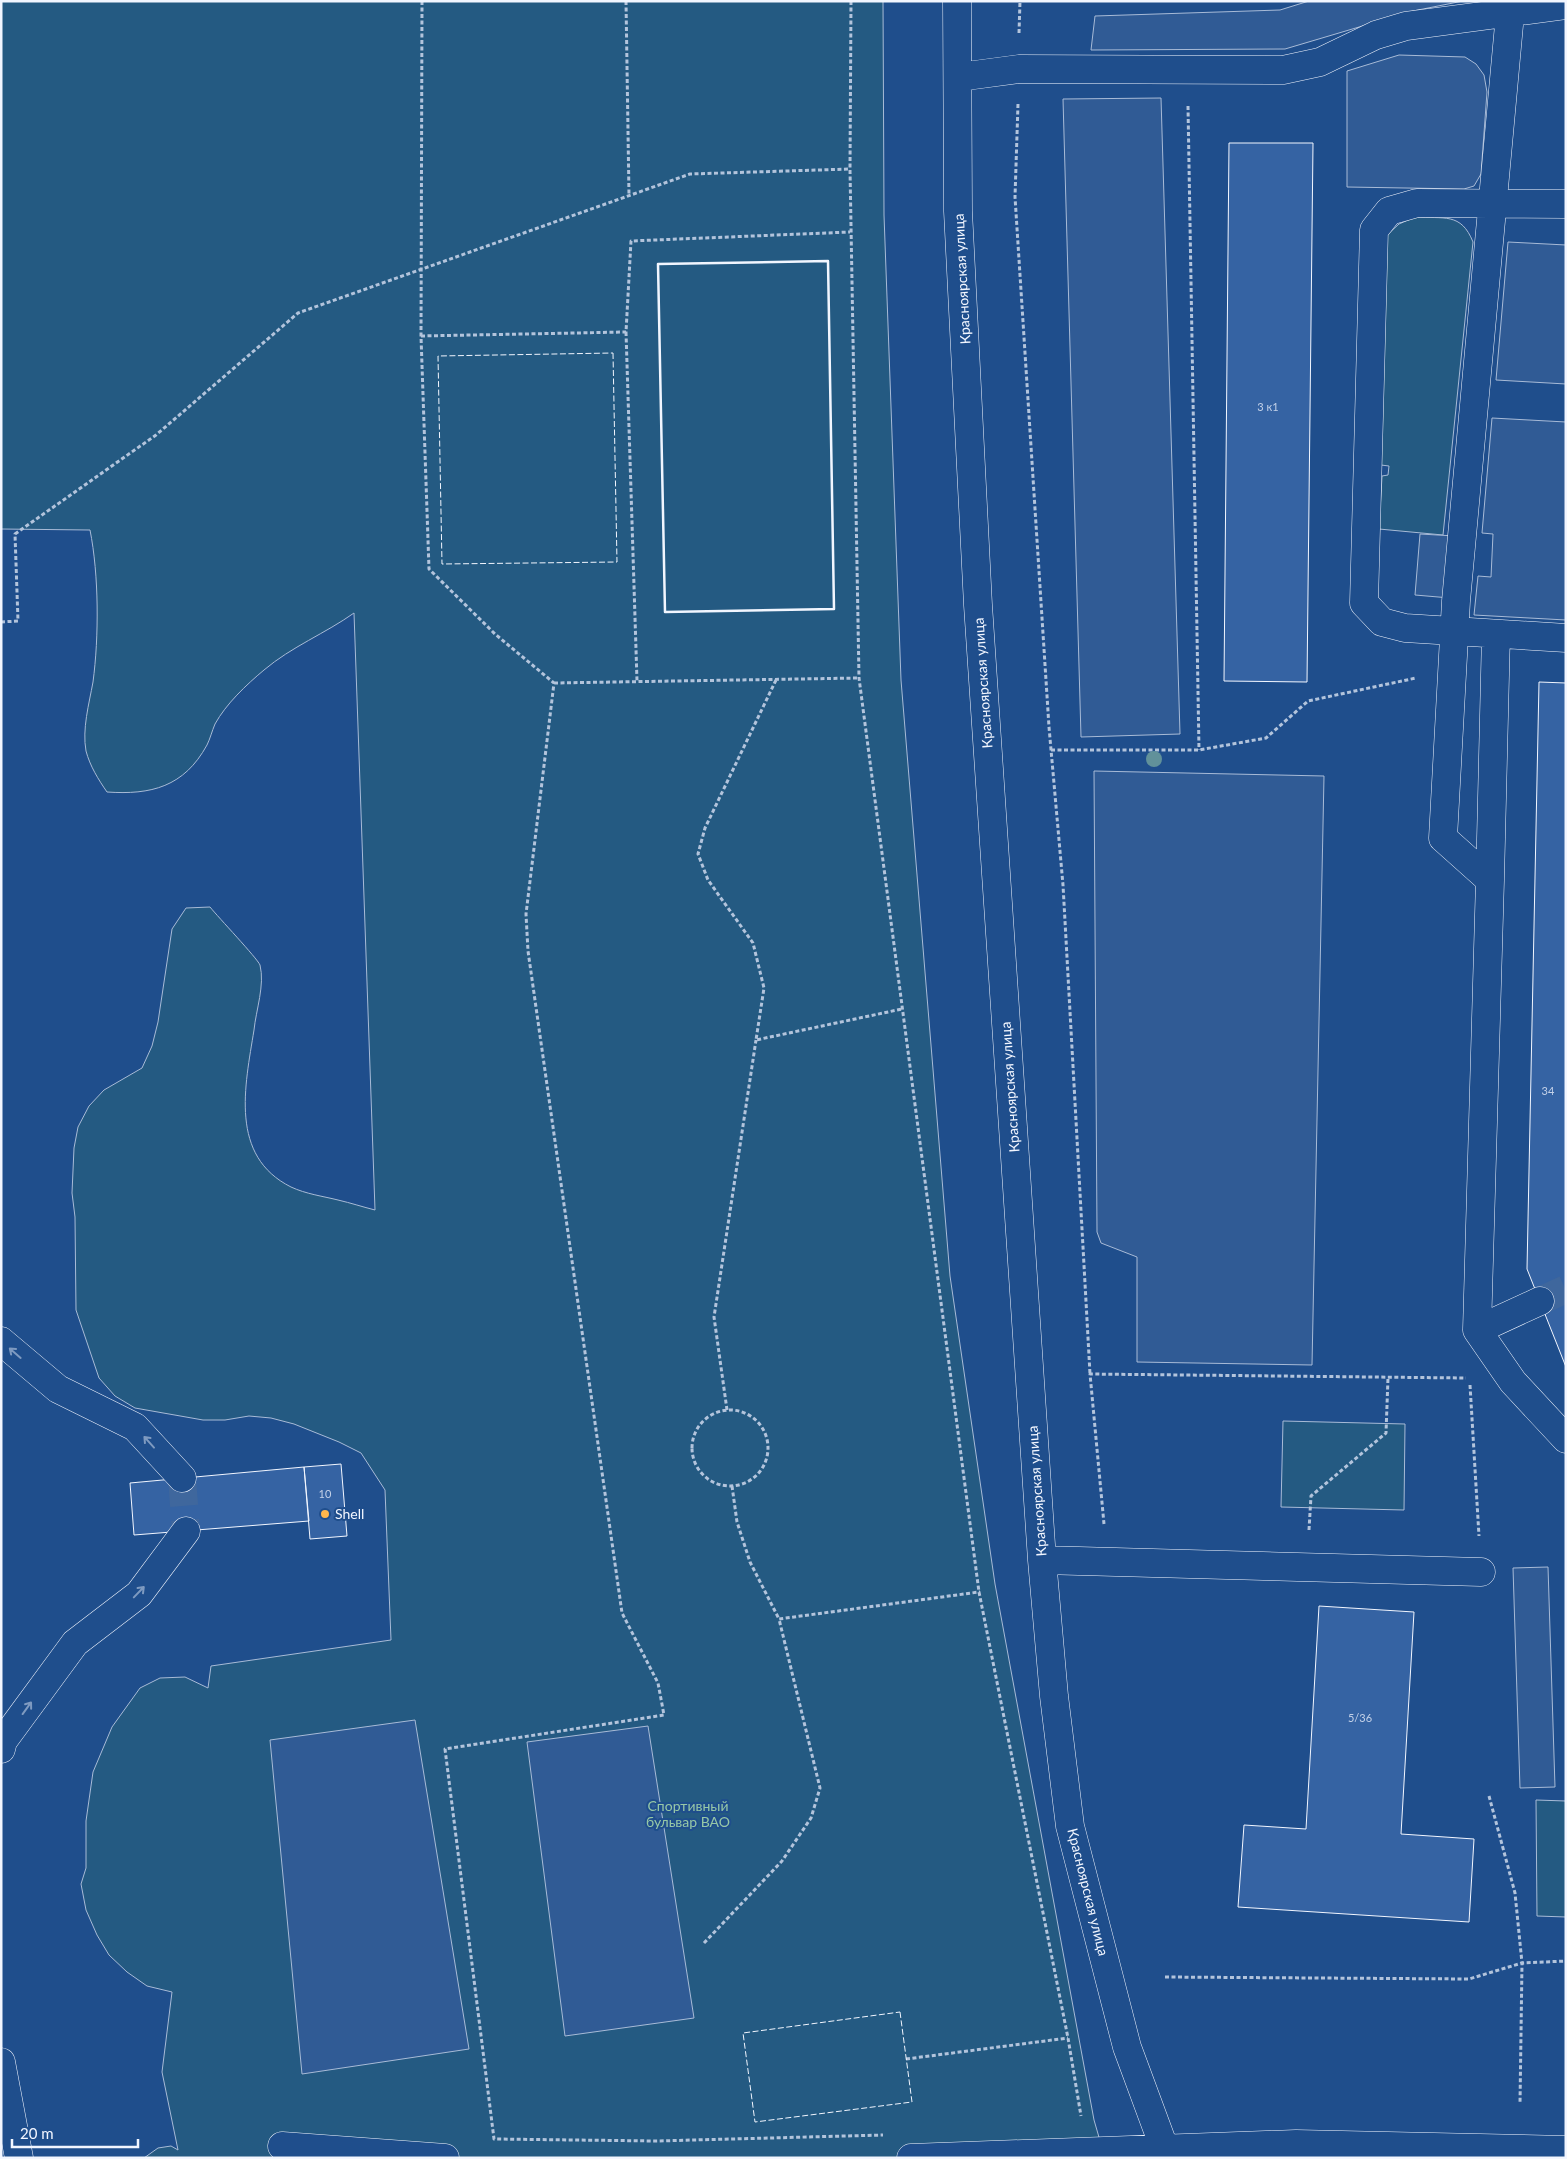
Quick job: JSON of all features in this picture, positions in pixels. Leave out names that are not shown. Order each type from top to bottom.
[{"type":"main road","name":"Красноярская улица","points":[[957,1],[958,211],[978,605],[1042,1560],[1054,1696],[1070,1826],[1127,2047],[1167,2153]]},
{"type":"main road","points":[[958,77],[1019,68],[1282,70],[1320,62],[1376,35],[1406,26],[1510,14],[1566,5]]},
{"type":"main road","points":[[1490,880],[1443,838],[1451,671],[1476,364],[1494,202],[1510,14]]},
{"type":"main road","points":[[1566,204],[1417,202],[1389,211],[1374,230],[1364,603],[1382,622],[1405,628],[1566,638]]},
{"type":"main road","points":[[1496,634],[1477,1330],[1513,1382],[1566,1439]]},
{"type":"main road","points":[[1477,1330],[1540,1301]]},
{"type":"main road","points":[[1,1341],[58,1389],[135,1427],[182,1478]]},
{"type":"main road","points":[[1,1749],[3,1741],[75,1643],[139,1594],[186,1531]]},
{"type":"main road","points":[[1042,1560],[1480,1572]]},
{"type":"main road","points":[[1,2062],[19,2158]]},
{"type":"main road","points":[[911,2158],[1167,2153],[1296,2144],[1566,2150]]},
{"type":"main road","points":[[282,2146],[445,2158]]},
{"type":"path","points":[[422,1],[420,270],[430,569],[495,634],[554,683],[858,678]]},
{"type":"path","points":[[626,1],[629,196]]},
{"type":"path","points":[[851,1],[850,232],[858,678],[979,1592],[1068,2038],[1082,2120]]},
{"type":"path","points":[[1020,1],[1015,197],[1051,750],[1064,895],[1090,1374],[1108,1562]]},
{"type":"path","points":[[1188,70],[1199,750]]},
{"type":"path","points":[[1,622],[18,621],[15,534],[156,435],[298,313],[690,174],[850,169]]},
{"type":"path","points":[[637,681],[626,332],[631,241],[850,232]]},
{"type":"path","points":[[421,336],[626,332]]},
{"type":"path","points":[[1051,750],[1199,750],[1266,738],[1308,701],[1451,671]]},
{"type":"path","points":[[727,1410],[714,1317],[764,988],[753,944],[708,880],[698,854],[705,828],[776,680]]},
{"type":"path","points":[[554,683],[526,914],[528,952],[622,1613],[658,1683],[664,1714],[445,1749],[494,2139],[656,2141],[886,2135]]},
{"type":"path","points":[[756,1040],[902,1009]]},
{"type":"path","points":[[1090,1374],[1470,1378],[1480,1572]]},
{"type":"path","points":[[1307,1567],[1311,1496],[1386,1433],[1388,1378]]},
{"type":"path","points":[[727,1410],[740,1411],[752,1416],[767,1436],[769,1449],[766,1462],[760,1473],[750,1481],[732,1486],[714,1483],[704,1476],[696,1467],[692,1455],[692,1442],[696,1430],[704,1420],[727,1410]]},
{"type":"path","points":[[704,1943],[782,1861],[811,1818],[820,1788],[779,1619],[750,1562],[737,1522],[732,1486]]},
{"type":"path","points":[[779,1619],[979,1592]]},
{"type":"path","points":[[1489,1796],[1515,1893],[1522,1963],[1520,2104]]},
{"type":"path","points":[[1165,1977],[1469,1979],[1522,1963],[1566,1961]]},
{"type":"path","points":[[906,2059],[1068,2038]]},
{"type":"green space","name":"Спортивный бульвар ВАО","points":[[1,1],[883,1],[884,215],[901,680],[950,1276],[995,1584],[1094,2120],[1105,2158],[144,2158],[158,2148],[171,2146],[178,2150],[162,2072],[172,1992],[147,1986],[127,1972],[109,1955],[97,1935],[86,1910],[81,1884],[86,1868],[86,1821],[93,1772],[112,1727],[140,1688],[160,1678],[185,1677],[208,1688],[211,1666],[391,1640],[385,1490],[361,1453],[294,1424],[271,1418],[249,1416],[225,1420],[203,1420],[135,1408],[115,1396],[99,1378],[76,1310],[75,1217],[72,1193],[74,1148],[78,1127],[89,1106],[104,1090],[142,1068],[152,1046],[158,1022],[172,929],[186,908],[210,907],[260,965],[261,989],[250,1052],[245,1096],[246,1118],[250,1138],[258,1157],[271,1174],[291,1187],[375,1210],[354,613],[286,654],[250,682],[231,702],[215,724],[207,745],[198,759],[177,779],[152,790],[123,793],[107,792],[92,767],[85,743],[86,716],[95,664],[97,626],[95,566],[90,530],[1,529]]},
{"type":"green space","points":[[1415,217],[1443,218],[1457,221],[1468,232],[1473,242],[1443,535],[1379,529],[1382,476],[1388,475],[1389,466],[1381,465],[1386,236],[1399,224]]},
{"type":"green space","points":[[1283,1421],[1405,1424],[1404,1510],[1281,1507]]},
{"type":"green space","points":[[1536,1800],[1566,1801],[1566,1917],[1537,1916]]},
{"type":"shaded area","points":[[1309,1],[1463,1],[1413,11],[1285,49],[1091,50],[1095,16],[1280,10]]},
{"type":"shaded area","points":[[1399,55],[1465,57],[1476,64],[1484,75],[1487,92],[1481,174],[1474,186],[1464,189],[1347,187],[1347,71]]},
{"type":"shaded area","points":[[1161,98],[1180,734],[1081,737],[1063,99]]},
{"type":"shaded area","points":[[1508,242],[1566,245],[1566,384],[1496,380]]},
{"type":"shaded area","points":[[1492,418],[1566,422],[1566,620],[1474,615],[1478,576],[1491,577],[1493,534],[1482,533]]},
{"type":"shaded area","points":[[1420,534],[1455,536],[1450,598],[1415,595]]},
{"type":"shaded area","points":[[1094,771],[1324,776],[1312,1365],[1137,1362],[1137,1257],[1101,1243],[1097,1232]]},
{"type":"shaded area","points":[[1548,1567],[1555,1787],[1520,1788],[1513,1568]]},
{"type":"shaded area","points":[[415,1720],[469,2049],[302,2074],[270,1740]]},
{"type":"shaded area","points":[[648,1726],[694,2018],[565,2036],[527,1742]]},
{"type":"building","points":[[1229,143],[1313,143],[1307,682],[1224,681]]},
{"type":"building","points":[[1539,682],[1566,683],[1566,1367],[1527,1269]]},
{"type":"building","points":[[341,1464],[347,1536],[310,1539],[304,1467]]},
{"type":"building","points":[[304,1467],[309,1521],[134,1535],[130,1483]]},
{"type":"building","points":[[1319,1606],[1414,1612],[1401,1834],[1474,1839],[1469,1922],[1238,1907],[1244,1825],[1306,1829]]},
{"type":"tunnel","points":[[1540,1301],[1566,1289]]},
{"type":"tunnel","points":[[182,1478],[186,1531]]},
{"type":"fence","points":[[613,353],[617,562],[442,564],[438,356],[613,353]]},
{"type":"fence","points":[[900,2012],[912,2102],[755,2122],[743,2033],[900,2012]]},
{"type":"wall","points":[[828,261],[834,609],[665,612],[658,264],[828,261]]},
{"type":"place","name":"Shell","points":[[325,1514]]}]
